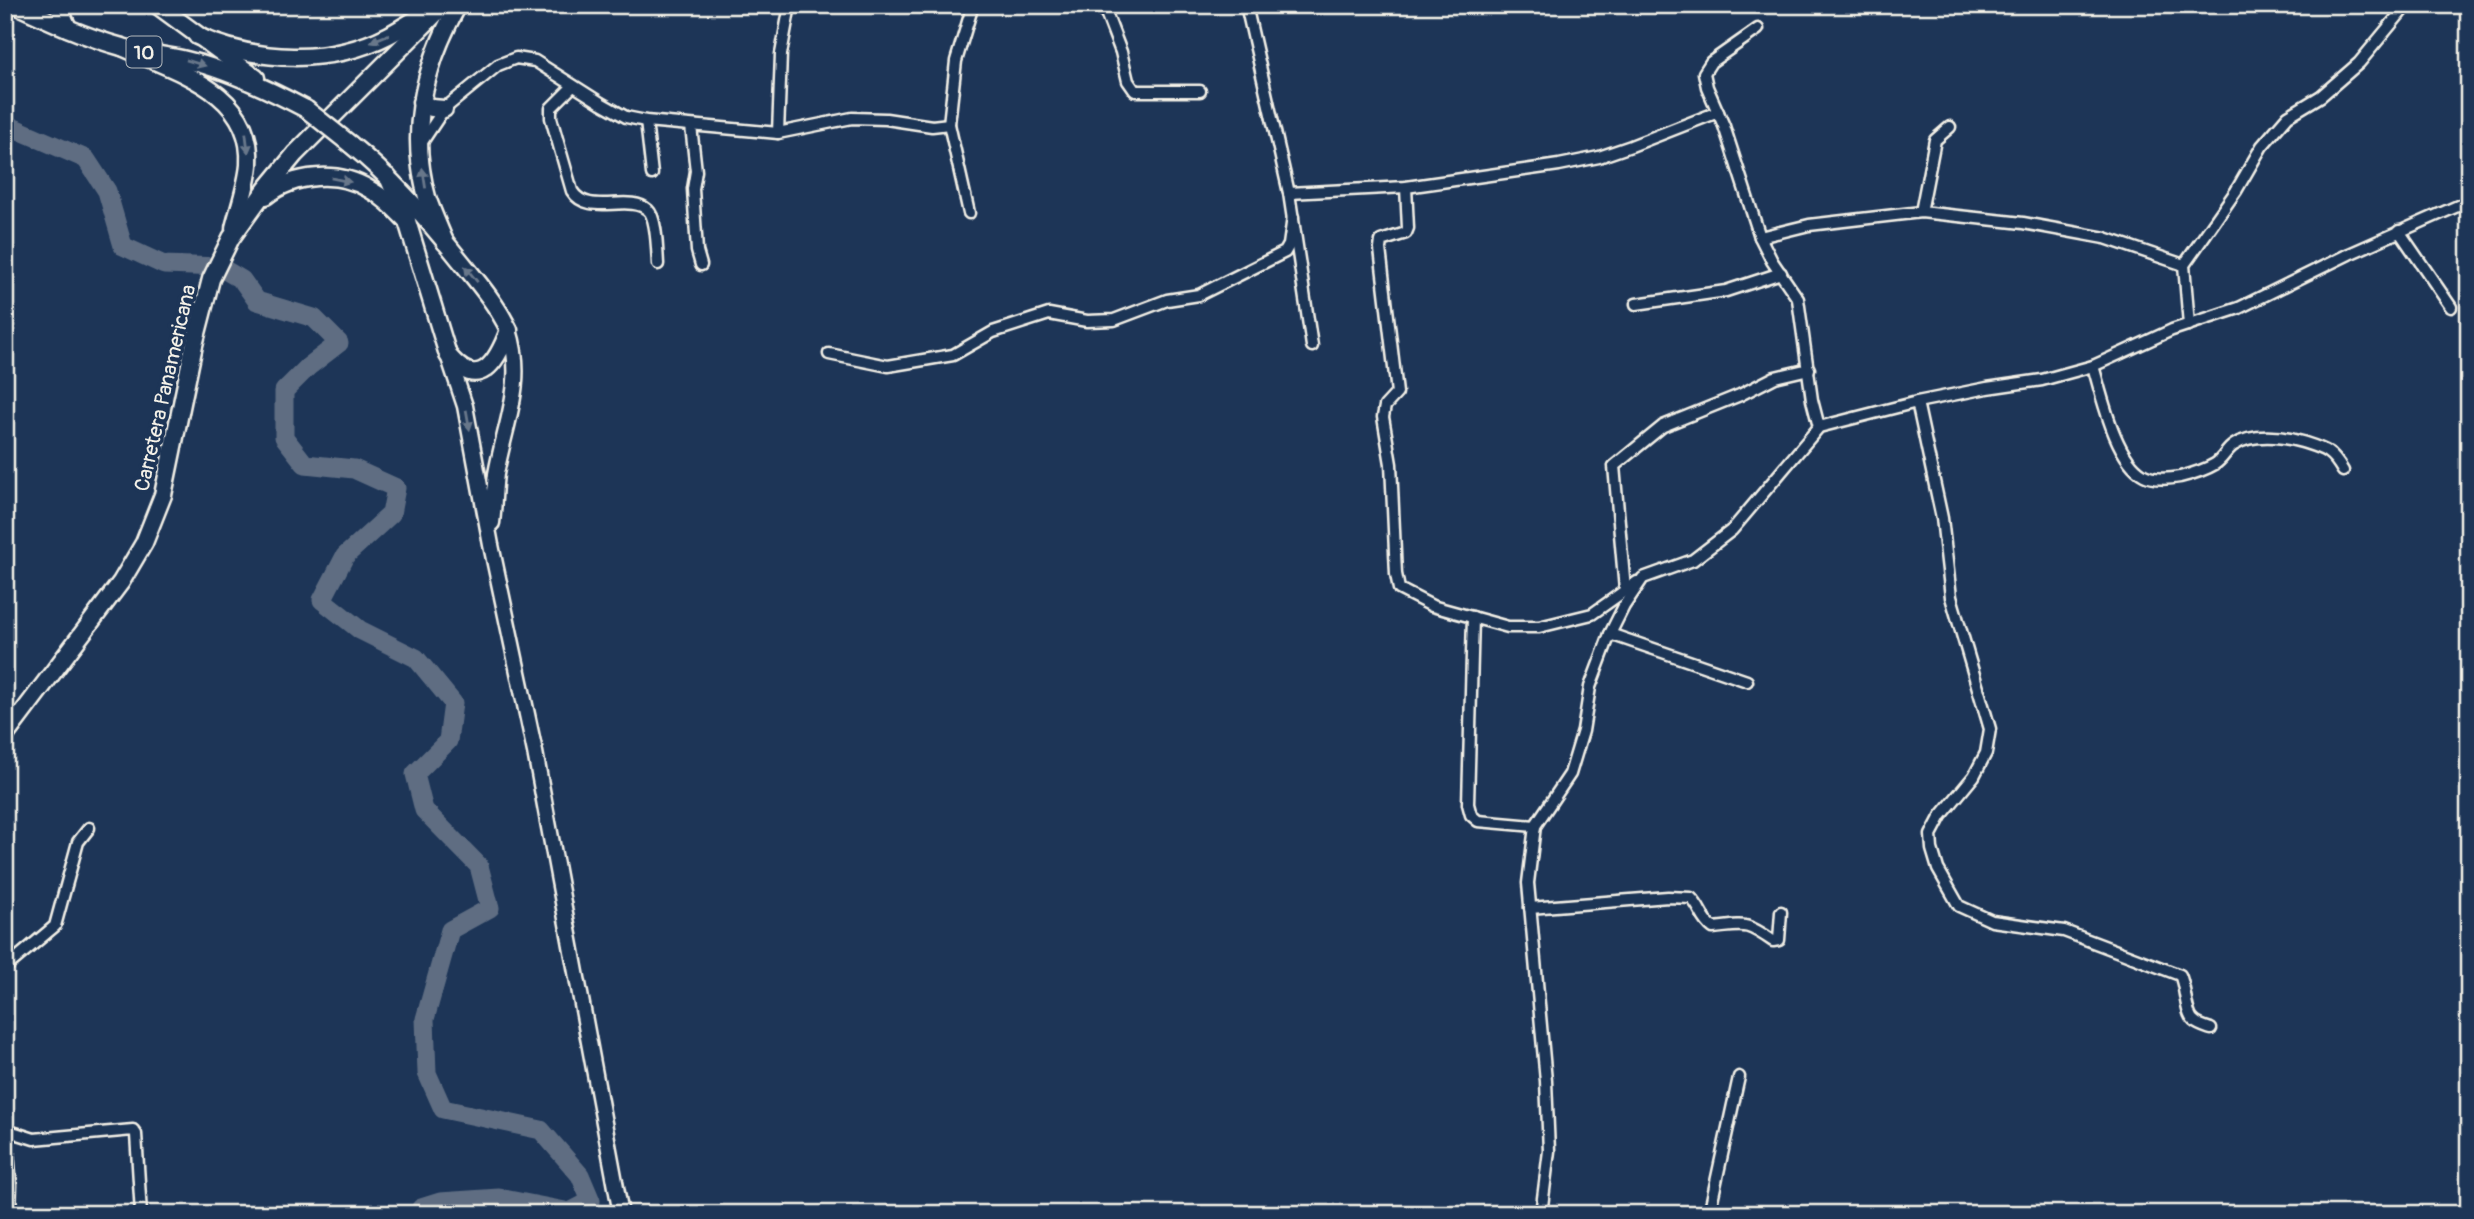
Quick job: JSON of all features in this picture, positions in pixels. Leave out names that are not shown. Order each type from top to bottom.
[{"type":"main road","name":"10","points":[[16,5],[122,47],[187,60],[275,92],[306,109],[388,177],[496,305],[515,348],[517,375],[514,400],[496,476],[491,545]]},
{"type":"main road","points":[[58,5],[68,27]]},
{"type":"main road","name":"10","points":[[157,5],[275,92]]},
{"type":"main road","points":[[197,36],[247,53],[283,57],[319,56],[388,36],[441,5]]},
{"type":"main road","name":"Carretera Panamericana","points":[[5,736],[121,582],[144,543],[163,495],[194,345],[211,279],[231,238],[295,154],[441,5]]},
{"type":"main road","points":[[445,242],[427,196],[419,148],[421,102],[437,45],[458,5]]},
{"type":"main road","points":[[122,47],[196,80],[234,110],[246,130],[249,168],[231,238]]},
{"type":"main road","points":[[421,102],[432,108],[444,109]]},
{"type":"main road","points":[[256,204],[272,191],[290,182],[316,176],[343,178],[368,187],[407,221]]},
{"type":"main road","name":"10","points":[[388,177],[407,221],[465,407],[535,752],[621,1214]]},
{"type":"main road","points":[[448,355],[458,368],[470,373],[485,371],[495,361],[509,330]]},
{"type":"street","points":[[778,133],[781,54],[790,5]]},
{"type":"street","points":[[969,213],[948,124],[956,61],[973,5]]},
{"type":"street","points":[[1103,5],[1121,52],[1128,81],[1135,90],[1200,91]]},
{"type":"street","points":[[1247,5],[1289,193],[1312,346]]},
{"type":"street","points":[[2189,325],[2184,265],[2236,191],[2262,146],[2288,116],[2321,96],[2359,63],[2407,5]]},
{"type":"street","points":[[1758,29],[1711,62],[1704,74],[1760,237],[1798,299],[1812,400],[1819,427]]},
{"type":"street","points":[[419,148],[444,109],[498,65],[516,58],[535,61],[626,117],[646,121],[778,133],[852,118],[886,119],[932,126],[948,124]]},
{"type":"street","points":[[573,86],[551,108],[551,118],[572,191],[577,199],[587,202],[638,205],[649,211],[654,221],[659,264]]},
{"type":"street","points":[[1289,193],[1406,187],[1482,174],[1518,172],[1599,157],[1667,134],[1718,112]]},
{"type":"street","points":[[646,121],[652,174]]},
{"type":"street","points":[[691,126],[696,171],[693,189],[697,251],[701,265]]},
{"type":"street","points":[[1921,212],[1935,140],[1950,127]]},
{"type":"street","points":[[1406,187],[1406,233],[1381,241],[1380,249],[1397,393],[1385,406],[1383,417],[1391,464],[1399,589],[1432,606],[1508,627],[1539,627],[1592,614],[1643,578],[1693,560],[1731,530],[1819,427],[1917,402],[2042,380],[2092,366],[2172,330],[2239,308],[2399,231],[2469,201]]},
{"type":"street","points":[[1760,237],[1809,225],[1921,212],[2023,223],[2105,238],[2184,265]]},
{"type":"street","points":[[829,354],[888,366],[954,355],[993,332],[1049,314],[1087,321],[1114,320],[1167,300],[1199,295],[1285,252],[1289,244],[1293,217]]},
{"type":"street","points":[[2399,231],[2451,307]]},
{"type":"street","points":[[1636,304],[1726,291],[1781,273]]},
{"type":"street","points":[[2092,366],[2126,458],[2144,475],[2170,479],[2191,474],[2216,463],[2234,445],[2256,438],[2290,438],[2326,450],[2334,456],[2343,471]]},
{"type":"street","points":[[1625,590],[1614,466],[1663,425],[1740,395],[1775,377],[1809,369]]},
{"type":"street","points":[[1917,402],[1942,518],[1951,597],[1990,729],[1986,753],[1974,776],[1941,816],[1931,835],[1931,849],[1938,869],[1959,906],[1992,921],[2064,931],[2180,975],[2184,983],[2189,1016],[2193,1021],[2211,1029]]},
{"type":"street","points":[[1541,1214],[1549,1151],[1546,1081],[1528,883],[1535,826],[1570,774],[1583,731],[1590,687],[1610,634],[1624,606],[1643,578]]},
{"type":"street","points":[[1473,617],[1468,804],[1471,815],[1478,821],[1535,826]]},
{"type":"street","points":[[1610,634],[1747,681]]},
{"type":"street","points":[[5,968],[55,926],[78,842],[89,828]]},
{"type":"street","points":[[1530,908],[1668,897],[1691,898],[1697,903],[1706,923],[1713,928],[1733,924],[1746,925],[1773,942],[1779,940],[1780,912]]},
{"type":"street","points":[[1709,1214],[1739,1077]]},
{"type":"street","points":[[10,1214],[11,1185],[6,1126],[34,1139],[133,1130],[136,1134],[141,1214]]},
{"type":"waterway","points":[[5,124],[86,159],[107,191],[123,246],[164,265],[220,267],[242,280],[257,301],[314,318],[339,343],[308,367],[284,391],[284,437],[305,464],[354,469],[396,488],[391,514],[345,556],[322,600],[360,630],[416,658],[453,703],[448,741],[415,774],[424,810],[479,866],[490,908],[450,930],[425,1019],[427,1073],[443,1109],[541,1130],[580,1175],[591,1201],[570,1212],[499,1198],[440,1202],[421,1208],[423,1214]]}]
